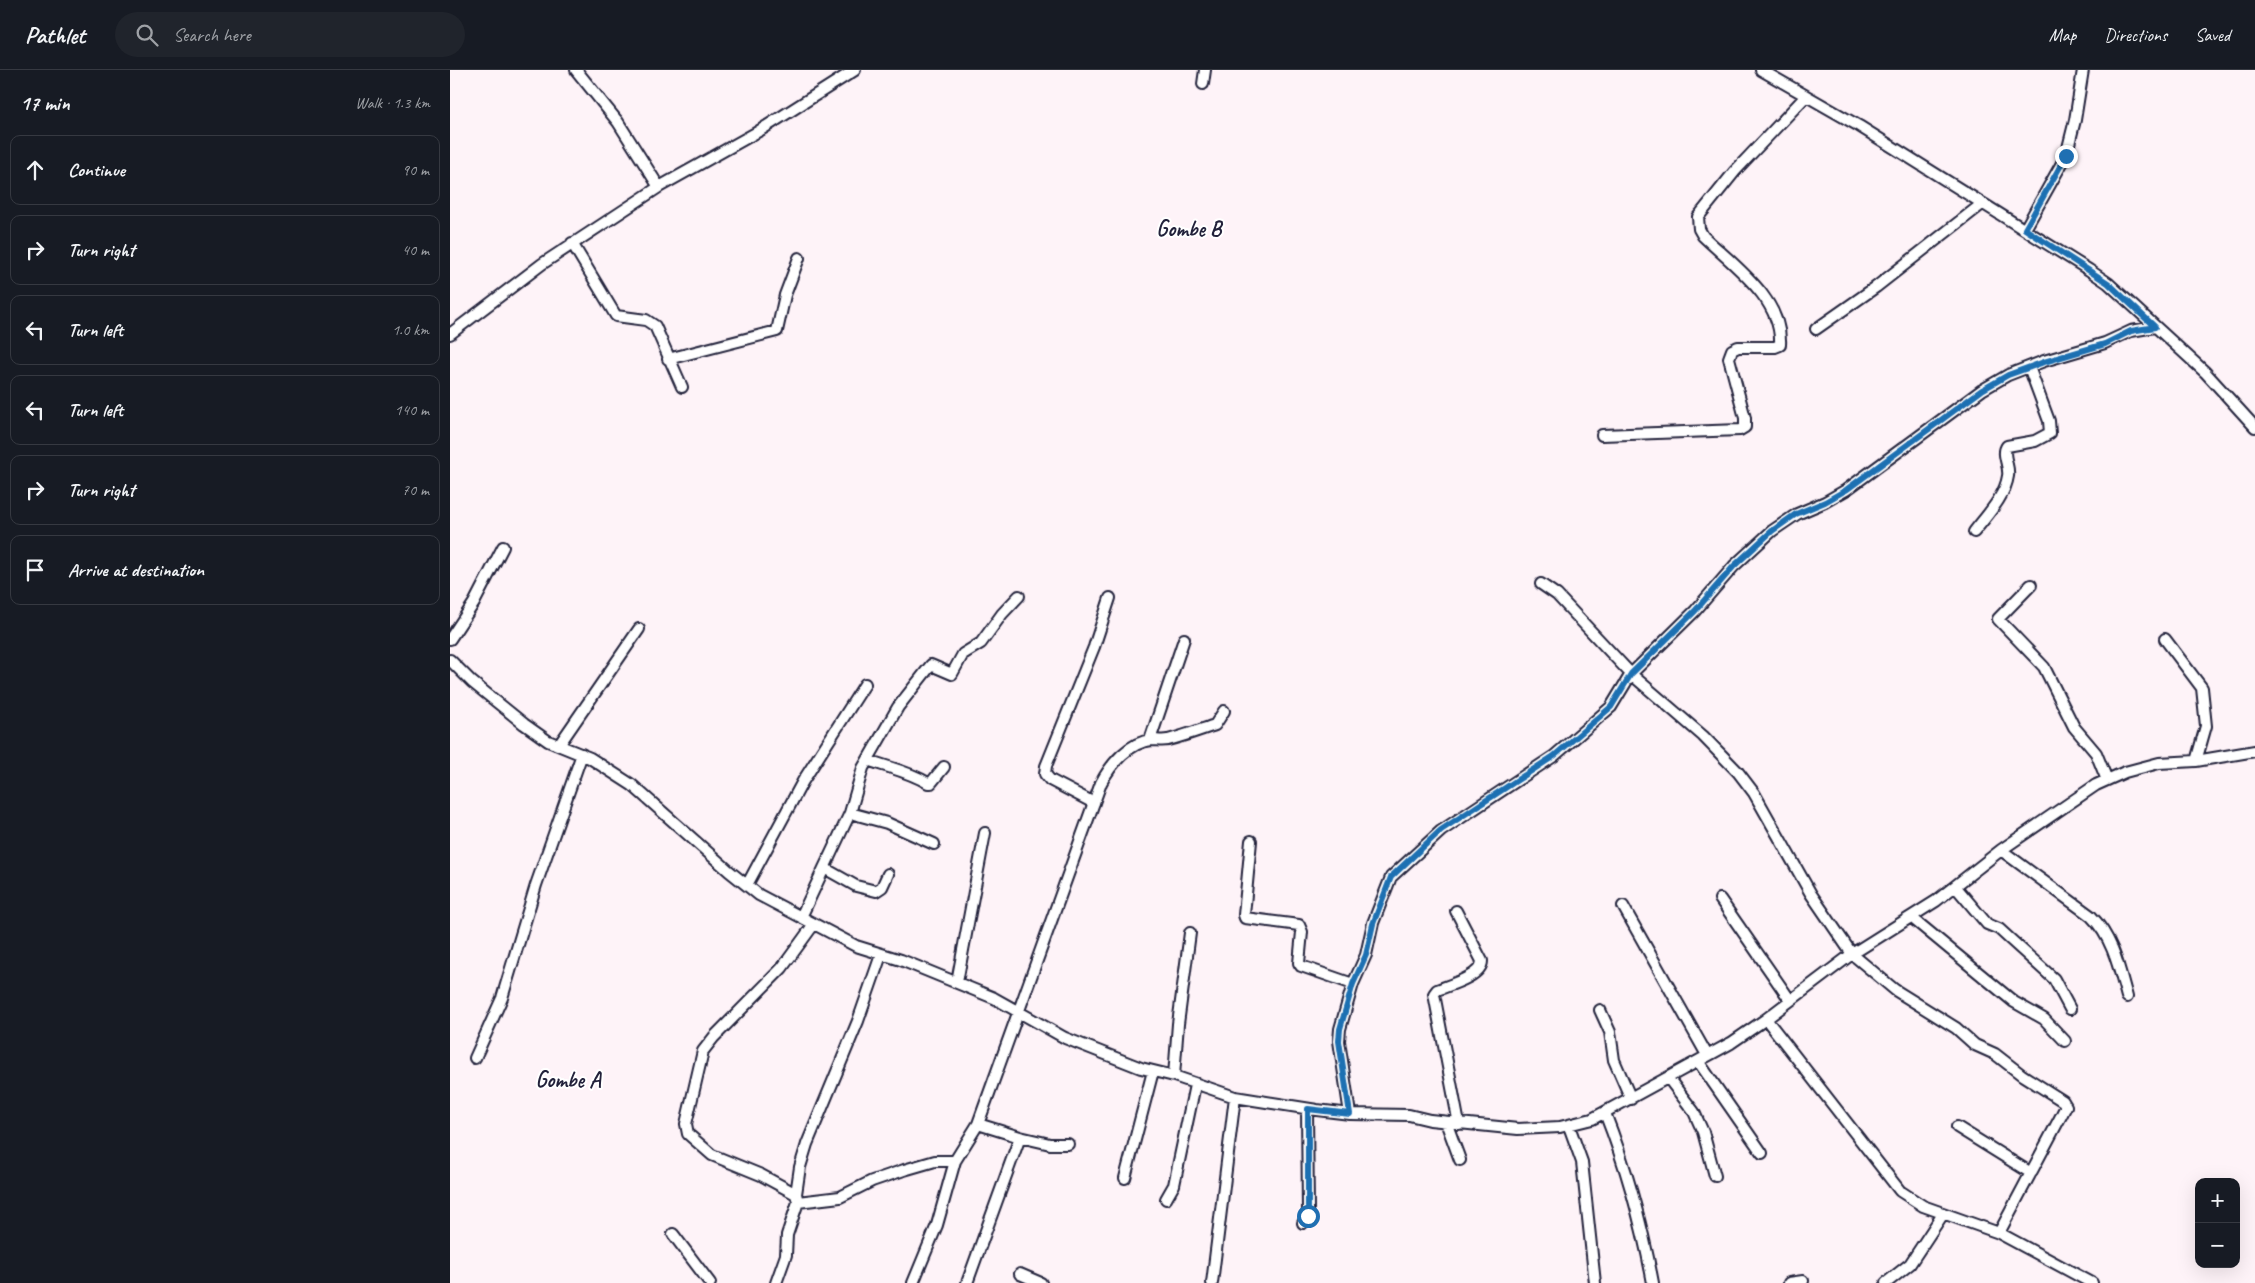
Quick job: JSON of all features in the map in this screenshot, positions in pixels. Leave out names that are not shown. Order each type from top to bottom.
[{"type":"street","points":[[576,70],[618,122],[659,187]]},
{"type":"street","points":[[450,334],[572,243],[659,187],[759,131],[855,70]]},
{"type":"street","points":[[1203,84],[1205,70]]},
{"type":"street","points":[[1761,70],[2025,229],[2108,283],[2206,372],[2255,426]]},
{"type":"street","points":[[2025,229],[2066,156],[2075,120],[2083,70]]},
{"type":"street","points":[[1602,435],[1740,430],[1745,427],[1745,418],[1729,358],[1732,350],[1738,347],[1776,347],[1780,344],[1778,321],[1769,301],[1704,236],[1699,229],[1698,218],[1735,171],[1806,96]]},
{"type":"street","points":[[1816,329],[1920,254],[1982,204]]},
{"type":"street","points":[[572,243],[616,316],[637,318],[650,322],[655,326],[682,387]]},
{"type":"street","points":[[668,359],[777,331],[785,295],[799,258]]},
{"type":"street","points":[[1350,1114],[1339,1041],[1340,1029],[1353,984],[1366,955],[1373,924],[1391,877],[1441,830],[1554,756],[1611,707],[1631,674],[1695,611],[1734,566],[1782,523],[1846,490],[1982,390],[2029,367],[2105,344],[2131,331],[2155,327]]},
{"type":"street","points":[[1974,532],[1996,504],[2006,484],[2009,470],[2004,449],[2015,443],[2035,441],[2050,432],[2049,422],[2029,367]]},
{"type":"street","points":[[450,639],[474,603],[503,548]]},
{"type":"street","points":[[1541,584],[1557,595],[1631,674],[1703,736],[1738,772],[1754,793],[1811,894],[1852,954],[1895,990],[1956,1028],[1975,1045],[1995,1054],[2022,1075],[2063,1101],[2066,1106],[1999,1233]]},
{"type":"street","points":[[2031,585],[1998,620],[2044,666],[2074,727],[2096,753],[2106,780]]},
{"type":"street","points":[[801,917],[850,813],[856,788],[868,760],[898,707],[931,665],[952,674],[963,654],[981,643],[1002,614],[1019,596]]},
{"type":"street","points":[[1094,803],[1050,780],[1046,774],[1046,766],[1094,647],[1110,598]]},
{"type":"street","points":[[559,745],[639,629]]},
{"type":"street","points":[[1150,740],[1184,639]]},
{"type":"street","points":[[2165,639],[2202,688],[2206,726],[2196,761]]},
{"type":"street","points":[[450,660],[500,706],[548,740],[582,754],[611,770],[650,799],[759,895],[856,946],[901,960],[957,982],[1019,1012],[1066,1038],[1153,1071],[1174,1076],[1235,1097],[1350,1114],[1409,1115],[1459,1124],[1518,1129],[1569,1126],[1605,1113],[1669,1078],[1766,1019],[1852,954],[1911,917],[2001,850],[2106,780],[2125,772],[2160,763],[2196,761],[2255,751]]},
{"type":"street","points":[[747,885],[803,782],[865,684]]},
{"type":"street","points":[[913,1283],[937,1225],[955,1161],[978,1124],[1101,783],[1115,760],[1130,749],[1150,740],[1166,741],[1215,725],[1224,711]]},
{"type":"street","points":[[475,1058],[502,998],[536,885],[582,754]]},
{"type":"street","points":[[868,760],[890,768],[899,768],[928,783],[931,783],[944,767]]},
{"type":"street","points":[[850,813],[887,824],[934,844]]},
{"type":"street","points":[[957,982],[985,833]]},
{"type":"street","points":[[1251,841],[1245,918],[1299,925],[1302,932],[1299,963],[1301,966],[1353,984]]},
{"type":"street","points":[[2001,850],[2091,916],[2104,928],[2114,953],[2127,997]]},
{"type":"street","points":[[824,868],[856,886],[876,891],[882,887],[888,874]]},
{"type":"street","points":[[1955,886],[1987,924],[1999,929],[2054,979],[2070,1009]]},
{"type":"street","points":[[1720,899],[1790,1000]]},
{"type":"street","points":[[1623,906],[1702,1058],[1762,1153]]},
{"type":"street","points":[[1456,911],[1482,961],[1477,972],[1434,994],[1459,1124]]},
{"type":"street","points":[[1911,917],[2014,1002],[2044,1019],[2065,1041]]},
{"type":"street","points":[[814,924],[782,968],[714,1037],[703,1051],[686,1124],[688,1134],[712,1155],[761,1175],[797,1198],[840,1197],[872,1181],[904,1170],[935,1161],[955,1161]]},
{"type":"street","points":[[1174,1076],[1178,1024],[1190,933]]},
{"type":"street","points":[[776,1283],[786,1255],[787,1235],[797,1198],[800,1167],[807,1144],[858,1021],[881,955]]},
{"type":"street","points":[[1600,1010],[1610,1032],[1614,1060],[1631,1099]]},
{"type":"street","points":[[1766,1019],[1900,1191],[1923,1206],[1999,1233],[2092,1283]]},
{"type":"street","points":[[1125,1178],[1153,1071]]},
{"type":"street","points":[[1669,1078],[1694,1112],[1703,1132],[1715,1176]]},
{"type":"street","points":[[1166,1199],[1174,1185],[1194,1084]]},
{"type":"street","points":[[1212,1283],[1235,1097]]},
{"type":"street","points":[[1303,1223],[1308,1216],[1308,1109]]},
{"type":"street","points":[[1605,1113],[1628,1174],[1643,1229],[1653,1283]]},
{"type":"street","points":[[1446,1122],[1460,1160]]},
{"type":"street","points":[[978,1124],[1050,1144],[1068,1144]]},
{"type":"street","points":[[1569,1126],[1582,1162],[1595,1283]]},
{"type":"street","points":[[1957,1127],[2031,1173]]},
{"type":"street","points":[[967,1283],[1020,1137]]},
{"type":"street","points":[[1886,1283],[1910,1264],[1944,1214]]},
{"type":"street","points":[[673,1234],[710,1283]]},
{"type":"street","points":[[1020,1274],[1041,1283]]},
{"type":"street","points":[[1789,1283],[1803,1281]]},
{"type":"district","name":"Gombe B","points":[[1189,229]]},
{"type":"district","name":"Gombe A","points":[[568,1080]]},
{"type":"route","points":[[1308,1216],[1308,1109],[1350,1114],[1339,1041],[1340,1029],[1353,984],[1366,955],[1373,924],[1391,877],[1416,851],[1441,830],[1470,813],[1554,756],[1611,707],[1631,674],[1695,611],[1734,566],[1782,523],[1796,514],[1818,506],[1846,490],[1982,390],[2008,375],[2105,344],[2131,331],[2155,327],[2108,283],[2025,229],[2066,156]]}]
